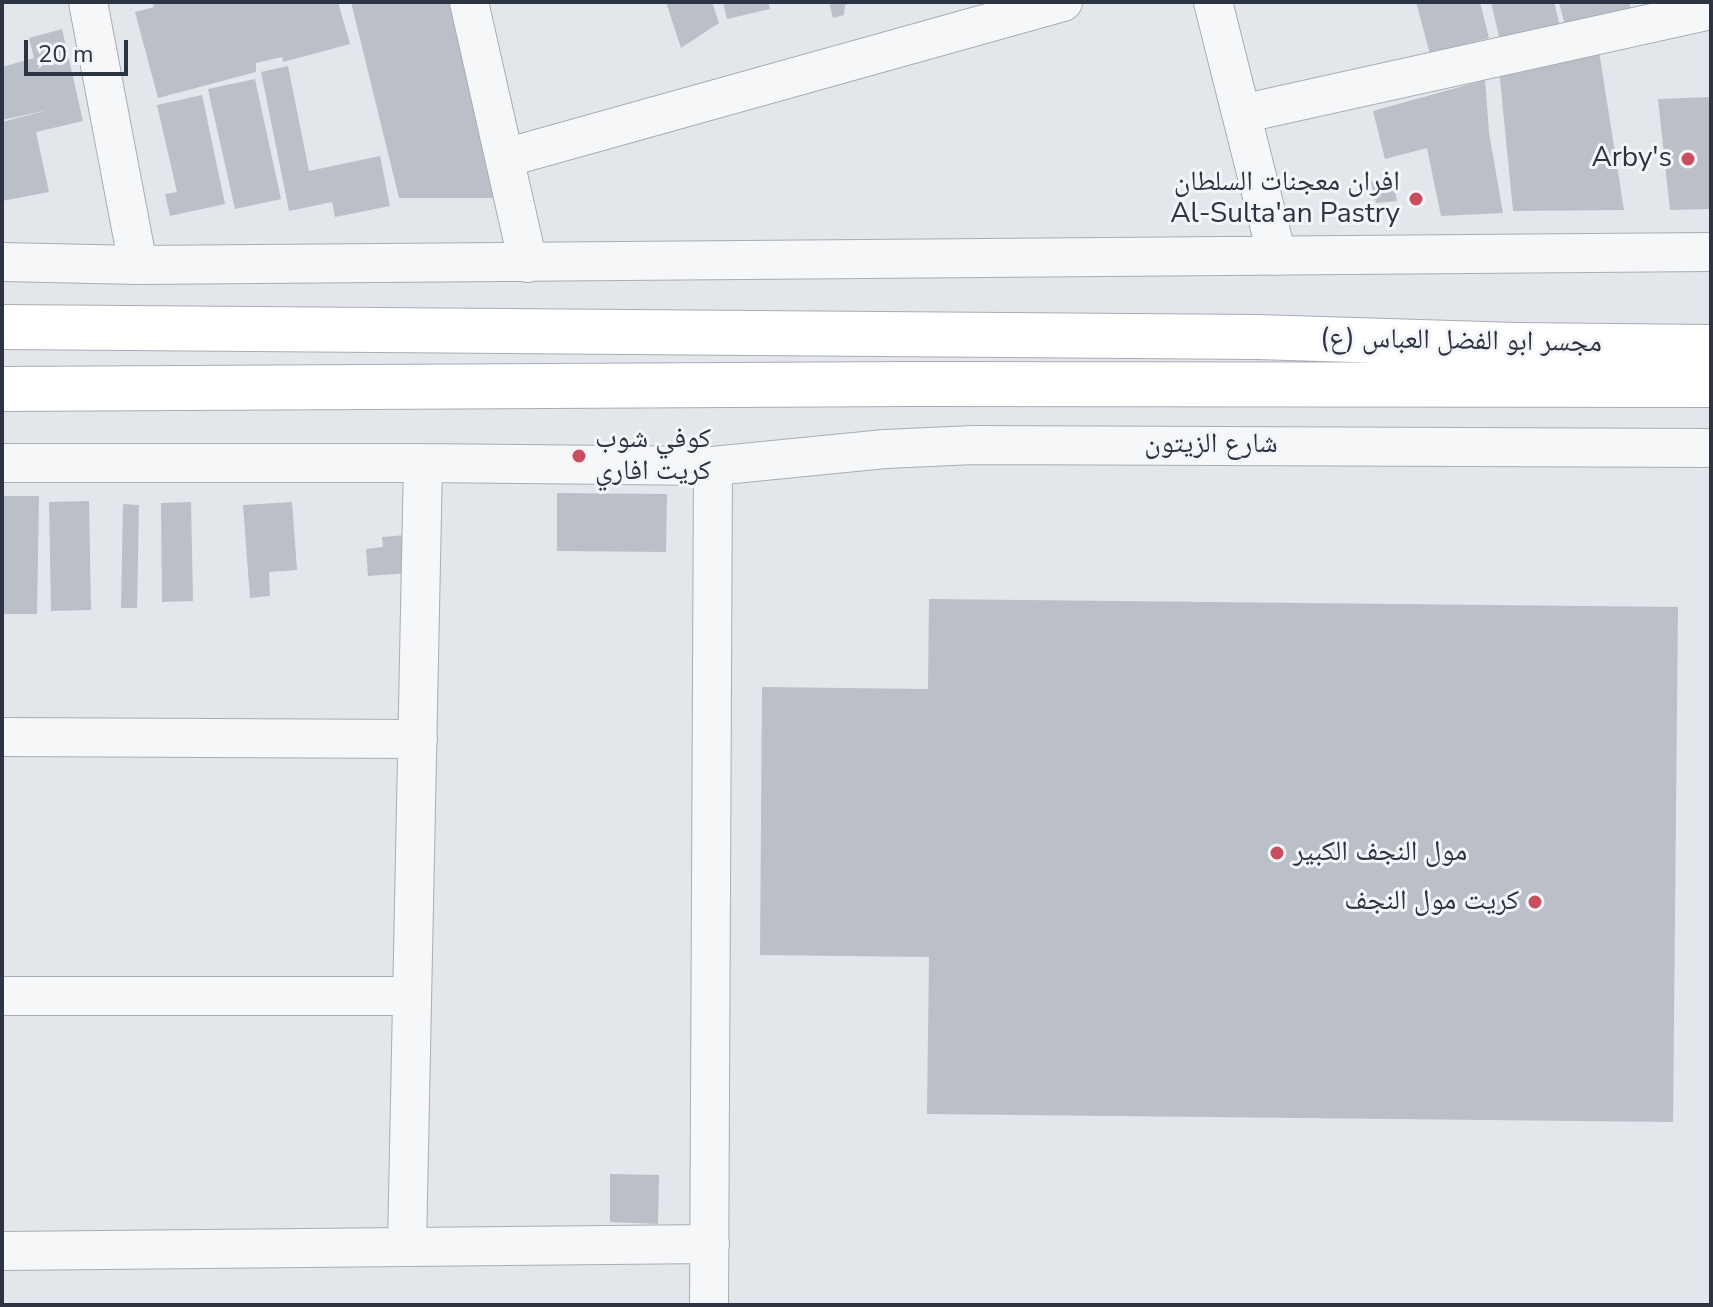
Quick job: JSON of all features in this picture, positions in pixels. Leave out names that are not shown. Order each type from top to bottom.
[{"type":"main road","name":"مجسر ابو الفضل العباس (ع)","points":[[2,327],[1257,337],[1711,347]]},
{"type":"main road","name":"مجسر ابو الفضل العباس (ع)","points":[[2,389],[880,384],[1711,385]]},
{"type":"street","points":[[90,2],[138,265]]},
{"type":"street","points":[[469,2],[528,263]]},
{"type":"street","points":[[505,158],[1063,2]]},
{"type":"street","points":[[1213,2],[1277,256]]},
{"type":"street","points":[[1241,114],[1711,10]]},
{"type":"street","points":[[2,262],[138,265],[528,263],[1711,252]]},
{"type":"street","name":"شارع الزيتون","points":[[2,463],[713,466],[885,449],[974,445],[1711,448]]},
{"type":"street","points":[[407,1247],[423,463]]},
{"type":"street","points":[[709,1305],[713,466]]},
{"type":"street","points":[[2,737],[418,739]]},
{"type":"street","points":[[2,996],[412,996]]},
{"type":"street","points":[[2,1251],[710,1244]]},
{"type":"building","points":[[152,2],[338,2],[350,44],[283,62],[282,57],[256,63],[256,72],[158,98],[135,12],[154,7]]},
{"type":"building","points":[[351,2],[455,2],[500,198],[399,198]]},
{"type":"building","points":[[666,2],[712,2],[719,23],[681,48]]},
{"type":"building","points":[[723,2],[768,2],[770,9],[727,19]]},
{"type":"building","points":[[829,2],[853,3],[845,5],[844,15],[833,18]]},
{"type":"building","points":[[1416,2],[1480,2],[1489,38],[1430,54]]},
{"type":"building","points":[[1491,2],[1554,2],[1560,26],[1500,41]]},
{"type":"building","points":[[1559,2],[1629,2],[1631,9],[1565,25]]},
{"type":"building","points":[[62,29],[83,121],[36,132],[49,192],[2,201],[2,122],[48,110],[2,120],[2,67],[34,58],[29,38]]},
{"type":"building","points":[[1599,51],[1624,210],[1513,211],[1499,69]]},
{"type":"building","points":[[288,66],[309,171],[380,156],[390,206],[335,217],[332,202],[289,211],[261,72]]},
{"type":"building","points":[[255,79],[281,199],[235,209],[208,89]]},
{"type":"building","points":[[1485,80],[1489,133],[1503,213],[1441,216],[1427,148],[1385,159],[1373,111]]},
{"type":"building","points":[[202,95],[225,204],[170,216],[165,194],[177,192],[157,105]]},
{"type":"building","name":"Arby's","points":[[1710,97],[1711,209],[1670,210],[1658,99]]},
{"type":"building","points":[[1392,178],[1397,201],[1376,203],[1371,182]]},
{"type":"building","points":[[557,493],[667,494],[666,552],[557,551]]},
{"type":"building","points":[[2,496],[39,496],[37,614],[2,614]]},
{"type":"building","points":[[89,501],[91,610],[51,611],[49,502]]},
{"type":"building","points":[[191,502],[193,601],[162,602],[161,503]]},
{"type":"building","points":[[292,502],[297,570],[269,572],[270,596],[250,598],[243,505]]},
{"type":"building","points":[[123,504],[139,505],[137,608],[121,608]]},
{"type":"building","points":[[406,535],[409,573],[368,576],[366,549],[383,547],[382,537]]},
{"type":"building","points":[[929,599],[1678,607],[1673,1122],[927,1114],[929,957],[760,955],[762,687],[928,689]]},
{"type":"building","points":[[610,1174],[659,1175],[658,1224],[610,1222]]},
{"type":"place","name":"Arby's","points":[[1688,159]]},
{"type":"place","name":"افران معجنات السلطان Al-Sulta'an Pastry","points":[[1416,199]]},
{"type":"place","name":"كوفي شوب كريت افاري","points":[[579,456]]},
{"type":"place","name":"مول النجف الكبير","points":[[1277,853]]},
{"type":"place","name":"كريت مول النجف","points":[[1535,902]]}]
